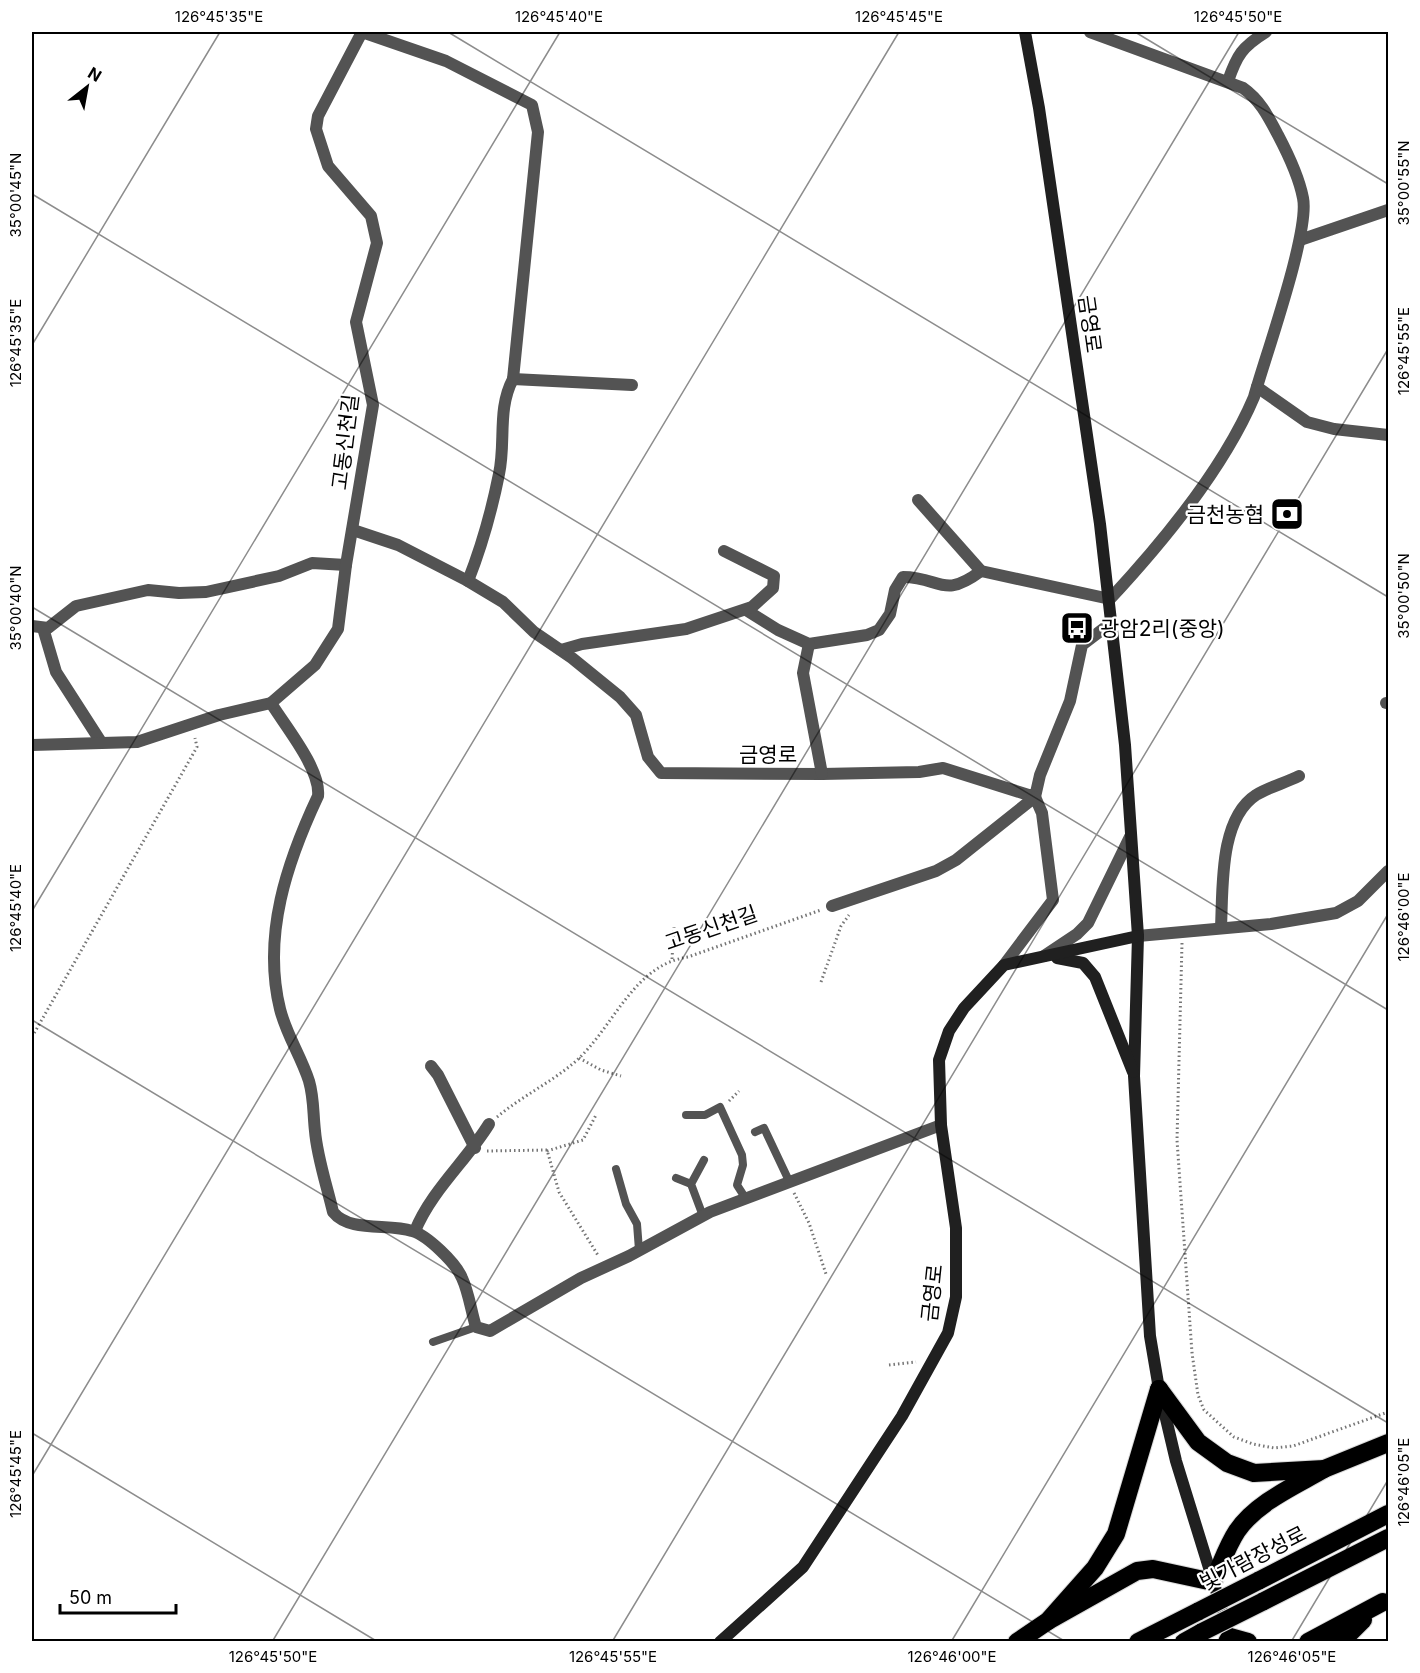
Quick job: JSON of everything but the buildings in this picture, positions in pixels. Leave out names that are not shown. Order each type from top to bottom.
[{"type":"highway","points":[[1159,1389],[1198,1442],[1227,1463],[1254,1473],[1324,1469]]},
{"type":"highway","points":[[1048,1621],[1095,1568],[1116,1534],[1159,1389]]},
{"type":"highway","points":[[1017,1641],[1137,1571],[1153,1569],[1213,1582],[1237,1532],[1247,1518],[1258,1509],[1324,1469],[1389,1443]]},
{"type":"highway","name":"빛가람장성로","points":[[1138,1641],[1389,1514]]},
{"type":"highway","name":"빛가람장성로","points":[[1184,1641],[1389,1538]]},
{"type":"highway","points":[[1308,1641],[1386,1600]]},
{"type":"highway","points":[[1341,1641],[1386,1600]]},
{"type":"highway","points":[[1230,1640],[1248,1641]]},
{"type":"street","name":"고동신천길","points":[[32,745],[137,742],[271,703],[315,665],[338,629],[345,566],[373,405],[356,322],[377,243],[371,216],[328,166],[316,129],[318,116],[362,32],[446,61],[532,105],[538,132],[513,379],[506,392],[502,414],[504,441],[499,475],[468,581]]},
{"type":"street","name":"금영로","points":[[1025,32],[1041,119],[1110,600],[1125,745],[1138,936],[1134,1076]]},
{"type":"street","points":[[918,500],[981,572],[1110,600],[1136,571],[1219,463],[1244,421],[1257,387],[1300,240],[1303,198],[1287,153],[1256,97],[1228,81],[1090,32]]},
{"type":"street","points":[[1228,81],[1240,52],[1246,44],[1266,32]]},
{"type":"street","points":[[1300,240],[1389,210]]},
{"type":"street","points":[[513,379],[632,385]]},
{"type":"street","points":[[1257,387],[1307,422],[1334,429],[1389,435]]},
{"type":"street","points":[[353,530],[399,545],[468,581],[503,602],[534,632],[561,650],[582,644],[686,629],[746,610],[773,588],[776,581],[764,569],[724,551]]},
{"type":"street","points":[[101,742],[56,672],[38,627],[52,626],[76,606],[148,590],[179,593],[206,592],[279,576],[312,563],[345,566]]},
{"type":"street","points":[[746,610],[778,630],[810,644],[867,635],[879,630],[890,614],[895,590],[903,577],[953,587],[981,572]]},
{"type":"street","points":[[832,906],[936,871],[956,860],[1035,797],[1040,775],[1070,701],[1082,645],[1111,623]]},
{"type":"street","points":[[810,644],[803,673],[822,774]]},
{"type":"street","name":"금영로","points":[[561,650],[620,697],[636,715],[648,758],[661,773],[822,774],[919,772],[943,768],[1035,797],[1042,813],[1053,900],[1004,965],[964,1008],[949,1031],[939,1060],[941,1125],[956,1228],[956,1297],[948,1333],[896,1425],[803,1567],[720,1641]]},
{"type":"street","points":[[271,703],[315,774],[319,787],[318,796],[287,870],[281,891],[274,968],[280,1009],[309,1081],[315,1105],[315,1132],[333,1212],[338,1218],[350,1223],[415,1231],[452,1262],[462,1277],[476,1327],[489,1331],[540,1300],[703,1216],[941,1125]]},
{"type":"street","points":[[1221,927],[1225,857],[1234,824],[1248,802],[1256,795],[1299,776]]},
{"type":"street","points":[[1041,957],[1077,934],[1088,923],[1130,837]]},
{"type":"street","points":[[1004,965],[1138,936],[1295,921],[1336,913],[1358,901],[1389,871]]},
{"type":"street","points":[[1041,957],[1071,959],[1083,963],[1095,977],[1134,1076],[1150,1336],[1159,1389],[1176,1461],[1230,1640]]},
{"type":"street","points":[[431,1066],[443,1084],[463,1122],[466,1135],[475,1148]]},
{"type":"street","points":[[415,1231],[437,1194],[475,1148],[489,1124]]},
{"type":"lane","points":[[686,1115],[705,1115],[720,1107],[742,1155],[743,1166],[736,1185],[746,1199]]},
{"type":"lane","points":[[755,1132],[764,1128],[790,1183]]},
{"type":"lane","points":[[691,1184],[704,1160]]},
{"type":"lane","points":[[616,1169],[626,1204],[637,1224],[639,1250]]},
{"type":"lane","points":[[676,1178],[691,1184],[703,1216]]},
{"type":"lane","points":[[433,1342],[476,1327]]},
{"type":"path","points":[[32,1037],[197,747],[193,724]]},
{"type":"path","name":"고동신천길","points":[[489,1124],[579,1058],[641,981],[672,959],[688,957],[832,906]]},
{"type":"path","points":[[672,959],[674,927]]},
{"type":"path","points":[[1182,932],[1177,1140],[1192,1353],[1198,1395],[1204,1410],[1234,1437],[1274,1448],[1293,1446],[1389,1412]]},
{"type":"path","points":[[821,982],[837,937]]},
{"type":"path","points":[[579,1058],[601,1071],[621,1076]]},
{"type":"path","points":[[475,1148],[484,1151],[547,1151],[583,1140],[596,1115]]},
{"type":"path","points":[[547,1151],[559,1192],[604,1266]]},
{"type":"path","points":[[790,1183],[808,1223],[826,1274]]},
{"type":"path","points":[[889,1365],[914,1361],[929,1367]]},
{"type":"place","name":"금천농협","points":[[1287,514]]},
{"type":"place","name":"광암2리(중앙)","points":[[1077,628]]}]
